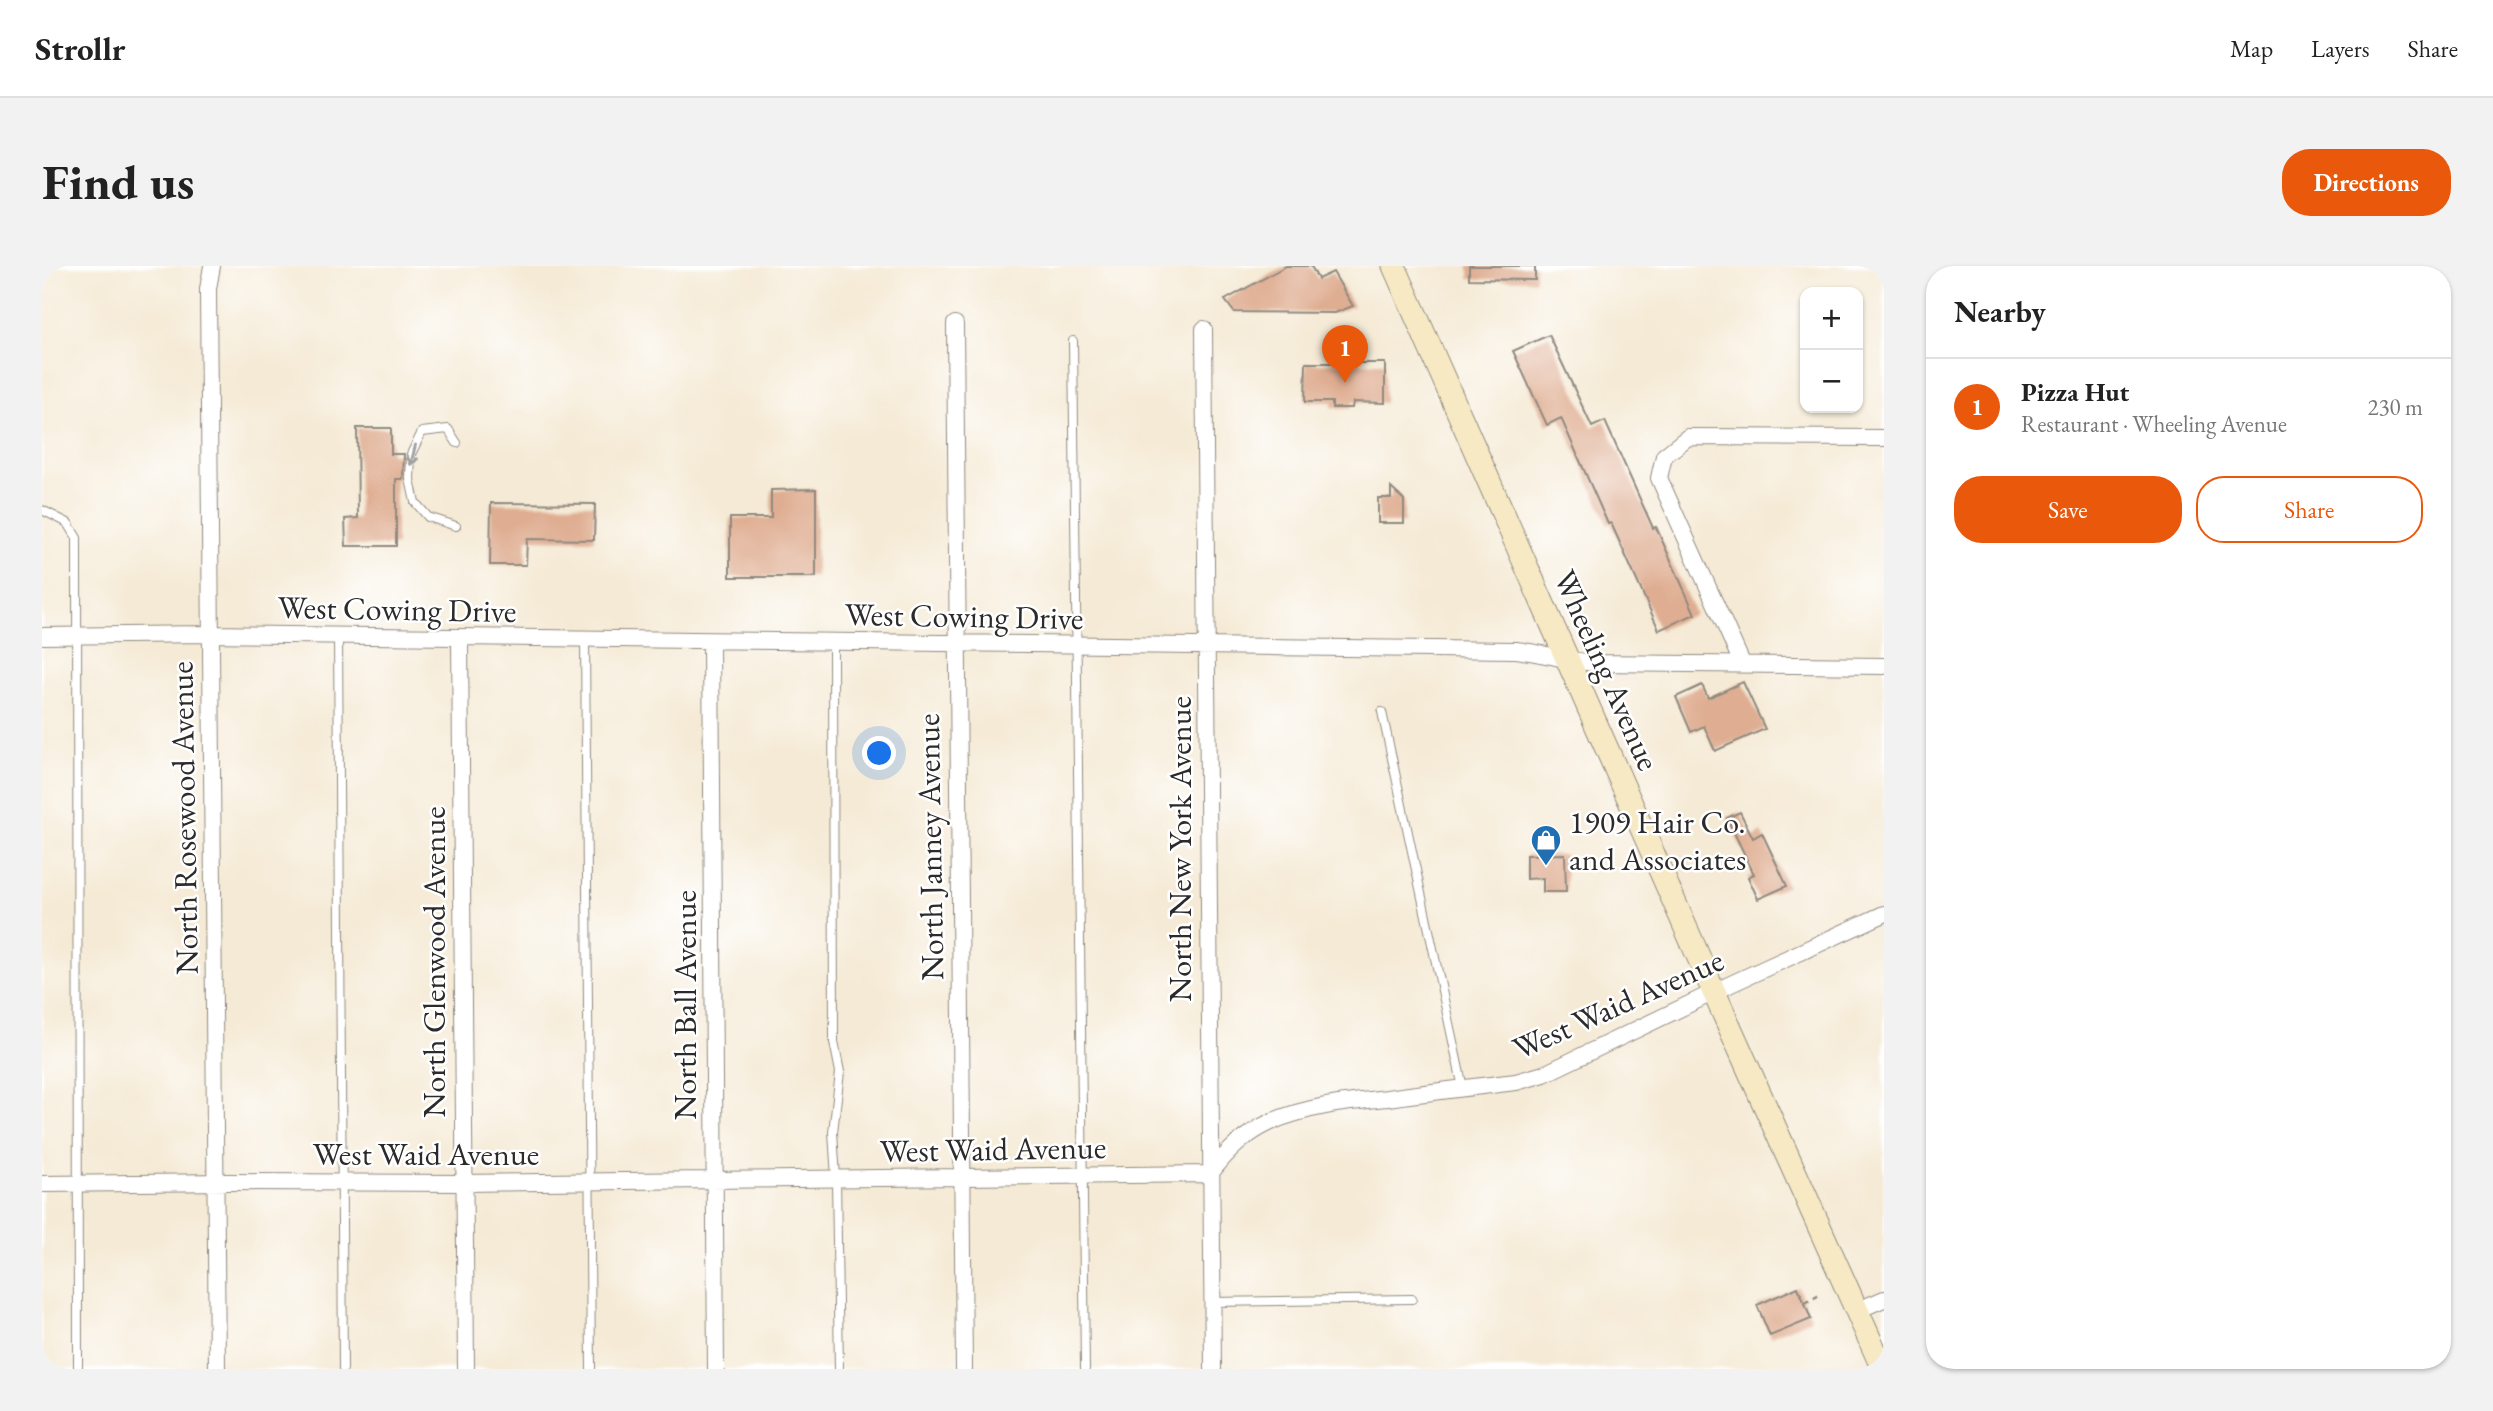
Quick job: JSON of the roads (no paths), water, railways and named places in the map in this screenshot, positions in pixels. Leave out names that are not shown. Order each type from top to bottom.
[{"type":"main road","name":"Wheeling Avenue","points":[[1394,266],[1883,1369]]},
{"type":"street","name":"North Rosewood Avenue","points":[[212,266],[208,289],[217,1369]]},
{"type":"street","name":"North Janney Avenue","points":[[955,324],[964,1369]]},
{"type":"street","name":"North New York Avenue","points":[[1204,329],[1213,1369]]},
{"type":"street","points":[[1742,663],[1660,478],[1664,456],[1688,437],[1884,438]]},
{"type":"street","name":"West Cowing Drive","points":[[42,636],[210,634],[1516,650],[1544,653],[1567,660],[1884,666]]},
{"type":"street","name":"North Glenwood Avenue","points":[[460,638],[466,1369]]},
{"type":"street","name":"North Ball Avenue","points":[[710,641],[716,1369]]},
{"type":"street","name":"West Waid Avenue","points":[[42,1184],[464,1183],[1210,1174],[1238,1142],[1273,1121],[1346,1103],[1516,1082],[1544,1074],[1884,914]]},
{"type":"street","points":[[1858,1310],[1884,1299]]},
{"type":"lane","points":[[1073,341],[1085,1369]]},
{"type":"lane","points":[[456,526],[428,517],[415,502],[410,479],[411,454],[422,432],[448,429],[457,443]]},
{"type":"lane","points":[[42,510],[68,523],[77,538],[78,1369]]},
{"type":"lane","points":[[338,636],[343,1369]]},
{"type":"lane","points":[[585,640],[591,1369]]},
{"type":"lane","points":[[833,642],[834,1042],[840,1072],[833,1132],[839,1369]]},
{"type":"lane","points":[[1382,712],[1463,1088]]},
{"type":"lane","points":[[1212,1302],[1412,1299]]},
{"type":"place","name":"Pizza Hut","points":[[1345,383]]},
{"type":"place","name":"1909 Hair Co. and Associates","points":[[1546,867]]}]
